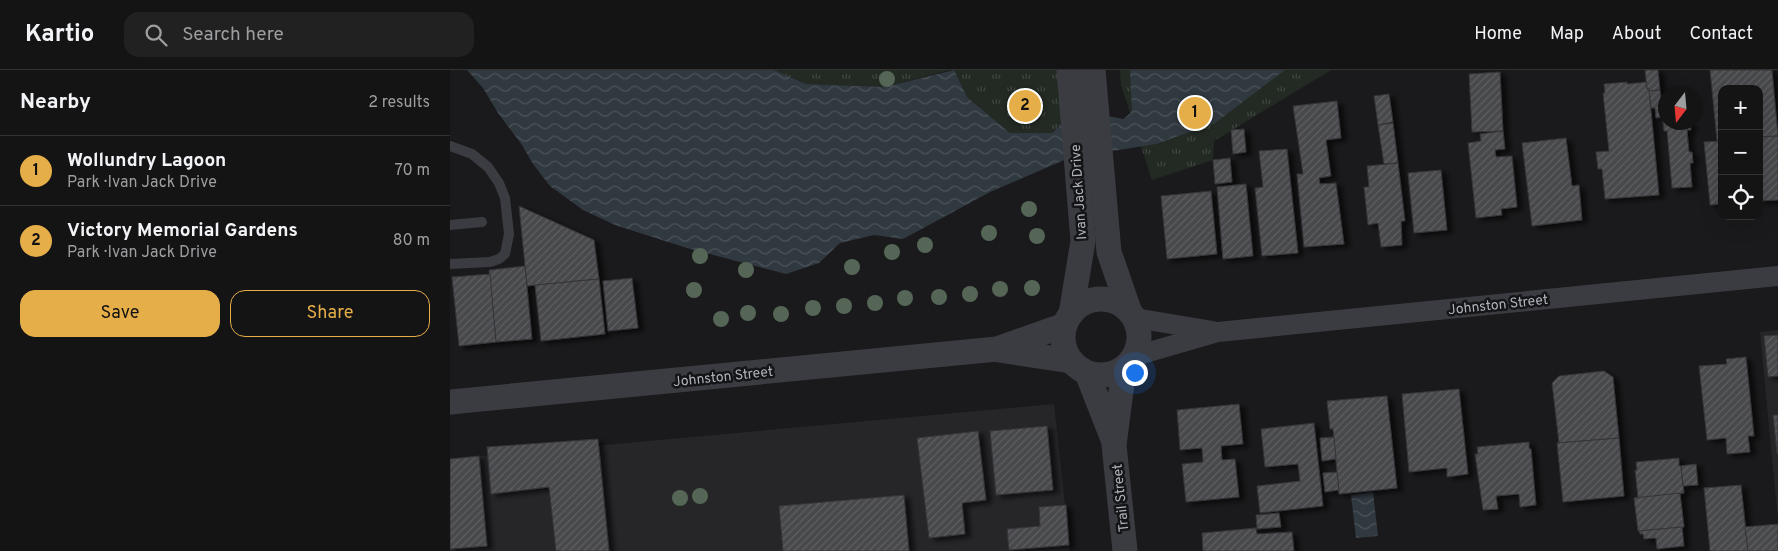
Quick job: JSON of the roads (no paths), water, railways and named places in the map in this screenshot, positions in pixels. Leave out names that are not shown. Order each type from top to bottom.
[{"type":"street","name":"Ivan Jack Drive","points":[[1069,70],[1072,116],[1088,154],[1109,252],[1132,314]]},
{"type":"street","name":"Ivan Jack Drive","points":[[1068,319],[1083,241],[1088,154],[1097,114],[1093,70]]},
{"type":"street","name":"Johnston Street","points":[[1129,362],[1218,332],[1778,276]]},
{"type":"street","points":[[1106,299],[1118,303],[1132,314],[1140,338],[1138,347],[1129,362],[1109,375],[1098,376],[1079,367],[1065,350],[1063,337],[1068,319],[1080,305],[1093,300],[1106,299]]},
{"type":"street","name":"Johnston Street","points":[[1132,314],[1218,332]]},
{"type":"street","name":"Johnston Street","points":[[450,402],[997,349],[1068,319]]},
{"type":"street","name":"Johnston Street","points":[[997,349],[1079,367]]},
{"type":"street","name":"Trail Street","points":[[1125,551],[1114,445],[1129,362]]},
{"type":"street","name":"Trail Street","points":[[1079,367],[1114,445]]},
{"type":"lane","points":[[450,146],[472,154],[488,167],[499,183],[505,198],[509,234],[505,254],[499,259],[490,262],[450,264]]},
{"type":"lane","points":[[450,225],[482,222]]},
{"type":"water","points":[[467,70],[774,70],[806,84],[885,87],[954,70],[967,97],[1010,133],[1052,133],[1072,115],[1097,114],[1123,119],[1132,112],[1130,70],[1285,70],[1215,123],[1156,144],[1076,155],[990,192],[903,239],[874,235],[840,243],[819,263],[786,274],[687,248],[615,225],[583,210],[550,186],[498,113],[483,88]]},
{"type":"water","points":[[1373,492],[1378,536],[1356,538],[1351,495]]},
{"type":"place","name":"Victory Memorial Gardens","points":[[1025,106]]},
{"type":"place","name":"Wollundry Lagoon","points":[[1195,113]]}]
